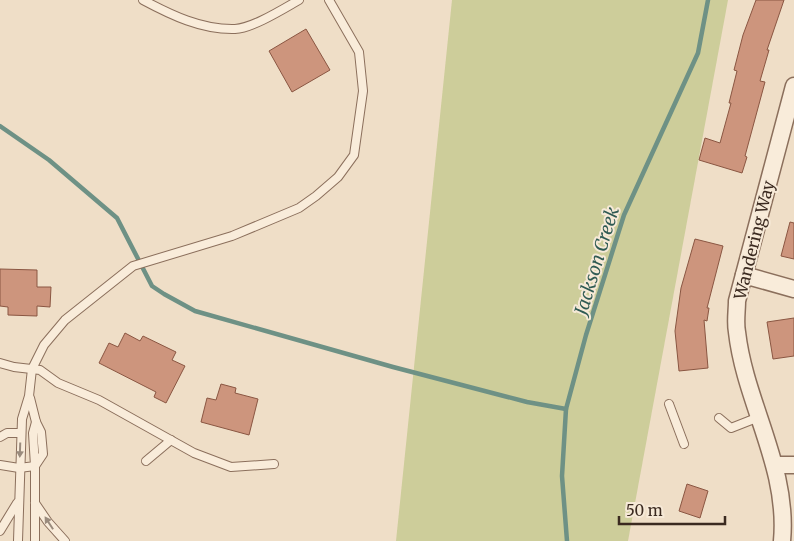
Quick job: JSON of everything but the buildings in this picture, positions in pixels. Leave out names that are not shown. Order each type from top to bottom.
[{"type":"street","name":"Wandering Way","points":[[782,541],[784,526],[778,474],[747,379],[736,331],[737,301],[790,115],[794,86]]},
{"type":"street","points":[[744,275],[794,289]]},
{"type":"street","points":[[774,465],[794,465]]},
{"type":"lane","points":[[143,0],[168,14],[205,26],[237,29],[267,18],[299,0]]},
{"type":"lane","points":[[18,541],[22,419],[30,396],[32,370],[44,345],[65,320],[133,266],[232,236],[299,208],[338,177],[354,155],[363,91],[359,52],[329,0]]},
{"type":"lane","points":[[0,364],[40,370],[58,383],[99,400],[194,453],[231,467],[274,464]]},
{"type":"lane","points":[[30,396],[36,422],[41,432],[43,454],[35,466],[35,541]]},
{"type":"lane","points":[[669,404],[684,444]]},
{"type":"lane","points":[[719,418],[731,428],[759,417]]},
{"type":"lane","points":[[0,437],[7,433],[21,432]]},
{"type":"lane","points":[[146,461],[171,440]]},
{"type":"lane","points":[[0,465],[20,468],[35,466]]},
{"type":"lane","points":[[0,531],[18,501]]},
{"type":"lane","points":[[35,502],[48,522],[65,541]]},
{"type":"green space","points":[[452,0],[728,0],[628,541],[396,541]]},
{"type":"waterway","name":"Jackson Creek","points":[[567,541],[562,476],[566,409],[586,335],[624,215],[698,53],[708,0]]},
{"type":"waterway","points":[[0,126],[49,160],[117,218],[152,286],[195,311],[393,367],[527,402],[566,409]]}]
